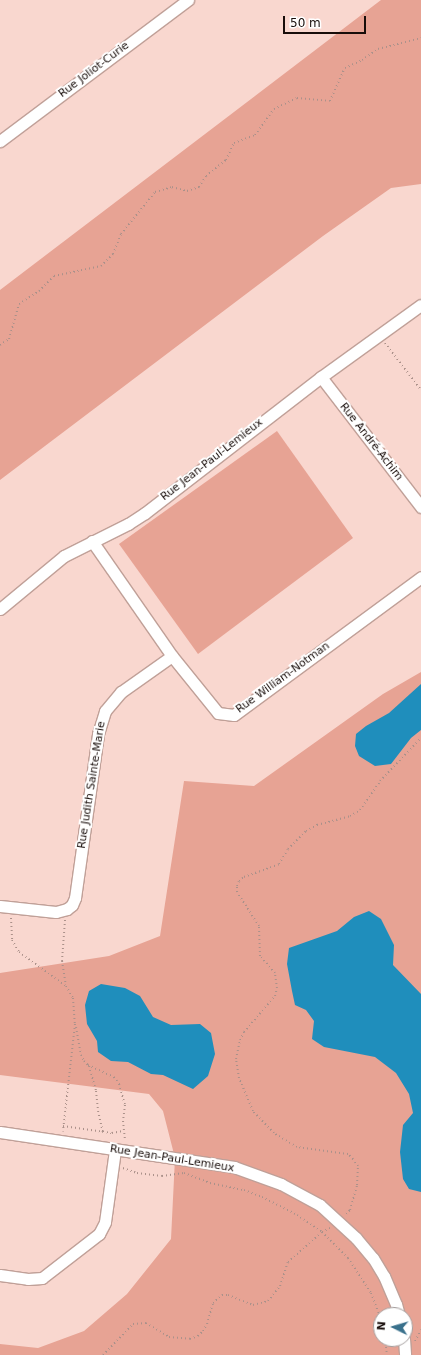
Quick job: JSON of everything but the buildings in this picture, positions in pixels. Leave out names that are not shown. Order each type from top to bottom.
[{"type":"street","name":"Rue Joliot-Curie","points":[[0,141],[188,0]]},
{"type":"street","name":"Rue Jean-Paul-Lemieux","points":[[0,609],[64,556],[128,524],[145,513],[320,377],[421,305]]},
{"type":"street","name":"Rue André-Achim","points":[[320,377],[421,507]]},
{"type":"street","name":"Rue William-Notman","points":[[92,541],[172,656],[218,714],[234,715],[421,577]]},
{"type":"street","name":"Rue Judith Sainte-Marie","points":[[62,911],[72,905],[75,898],[98,734],[105,711],[121,692],[172,656]]},
{"type":"street","points":[[5,907],[50,912],[62,911]]},
{"type":"street","name":"Rue Jean-Paul-Lemieux","points":[[0,1132],[63,1140],[115,1150],[234,1167],[270,1179],[309,1198],[348,1229],[374,1258],[390,1290],[396,1307]]},
{"type":"street","points":[[0,1275],[28,1280],[42,1278],[99,1234],[105,1222],[115,1150]]},
{"type":"path","points":[[0,345],[9,339],[19,304],[39,291],[54,276],[102,266],[113,254],[121,234],[155,192],[172,187],[187,191],[199,187],[206,176],[226,160],[234,143],[255,135],[274,109],[297,98],[330,101],[345,68],[362,60],[378,49],[421,38]]},
{"type":"path","points":[[379,334],[421,390]]},
{"type":"path","points":[[346,1215],[350,1210],[357,1185],[358,1166],[353,1159],[348,1154],[340,1152],[297,1147],[274,1133],[254,1111],[239,1078],[236,1059],[240,1040],[244,1032],[275,996],[278,988],[275,973],[260,956],[259,926],[238,892],[237,886],[239,881],[244,877],[279,864],[288,848],[306,831],[317,825],[350,816],[360,810],[380,781],[421,738]]},
{"type":"path","points":[[5,907],[14,946],[24,957],[66,986]]},
{"type":"path","points":[[62,911],[65,918],[62,961],[66,986],[73,998],[75,1024],[81,1055],[88,1065],[94,1081],[98,1111],[103,1132]]},
{"type":"path","points":[[63,1140],[63,1126],[75,1024]]},
{"type":"path","points":[[88,1065],[114,1077],[118,1081],[125,1101],[123,1116],[126,1141]]},
{"type":"path","points":[[63,1126],[112,1133],[124,1131]]},
{"type":"path","name":"Rue Jean-Paul-Lemieux","points":[[121,1168],[129,1171],[162,1176],[184,1173],[210,1183],[244,1190],[283,1206],[322,1232],[348,1258],[360,1274],[371,1293],[376,1307]]},
{"type":"path","points":[[103,1355],[133,1324],[146,1322],[170,1338],[190,1339],[198,1336],[203,1331],[208,1324],[213,1303],[222,1295],[228,1295],[253,1305],[268,1301],[280,1286],[288,1262],[322,1232],[331,1228]]},
{"type":"shaded area","points":[[381,0],[421,0],[421,184],[391,188],[323,236],[0,480],[0,290]]},
{"type":"shaded area","points":[[277,431],[353,538],[198,654],[119,544]]},
{"type":"shaded area","points":[[421,672],[421,1355],[0,1355],[0,1344],[38,1348],[84,1331],[127,1294],[171,1239],[175,1158],[163,1111],[149,1094],[0,1075],[0,973],[109,956],[160,936],[184,781],[254,786],[383,694]]},
{"type":"water","points":[[421,684],[421,730],[411,738],[391,764],[375,766],[359,756],[355,746],[356,734],[366,726],[389,713]]},
{"type":"water","points":[[369,911],[381,919],[394,945],[393,965],[421,994],[421,1192],[409,1189],[403,1179],[400,1152],[403,1125],[413,1113],[409,1094],[396,1073],[375,1057],[324,1047],[312,1039],[314,1021],[306,1010],[295,1005],[287,964],[289,948],[337,931],[354,917]]},
{"type":"water","points":[[101,984],[125,988],[140,996],[153,1017],[171,1025],[200,1024],[211,1033],[215,1054],[208,1076],[193,1089],[163,1075],[151,1074],[128,1062],[111,1061],[98,1052],[97,1041],[87,1024],[85,1005],[89,991]]}]
